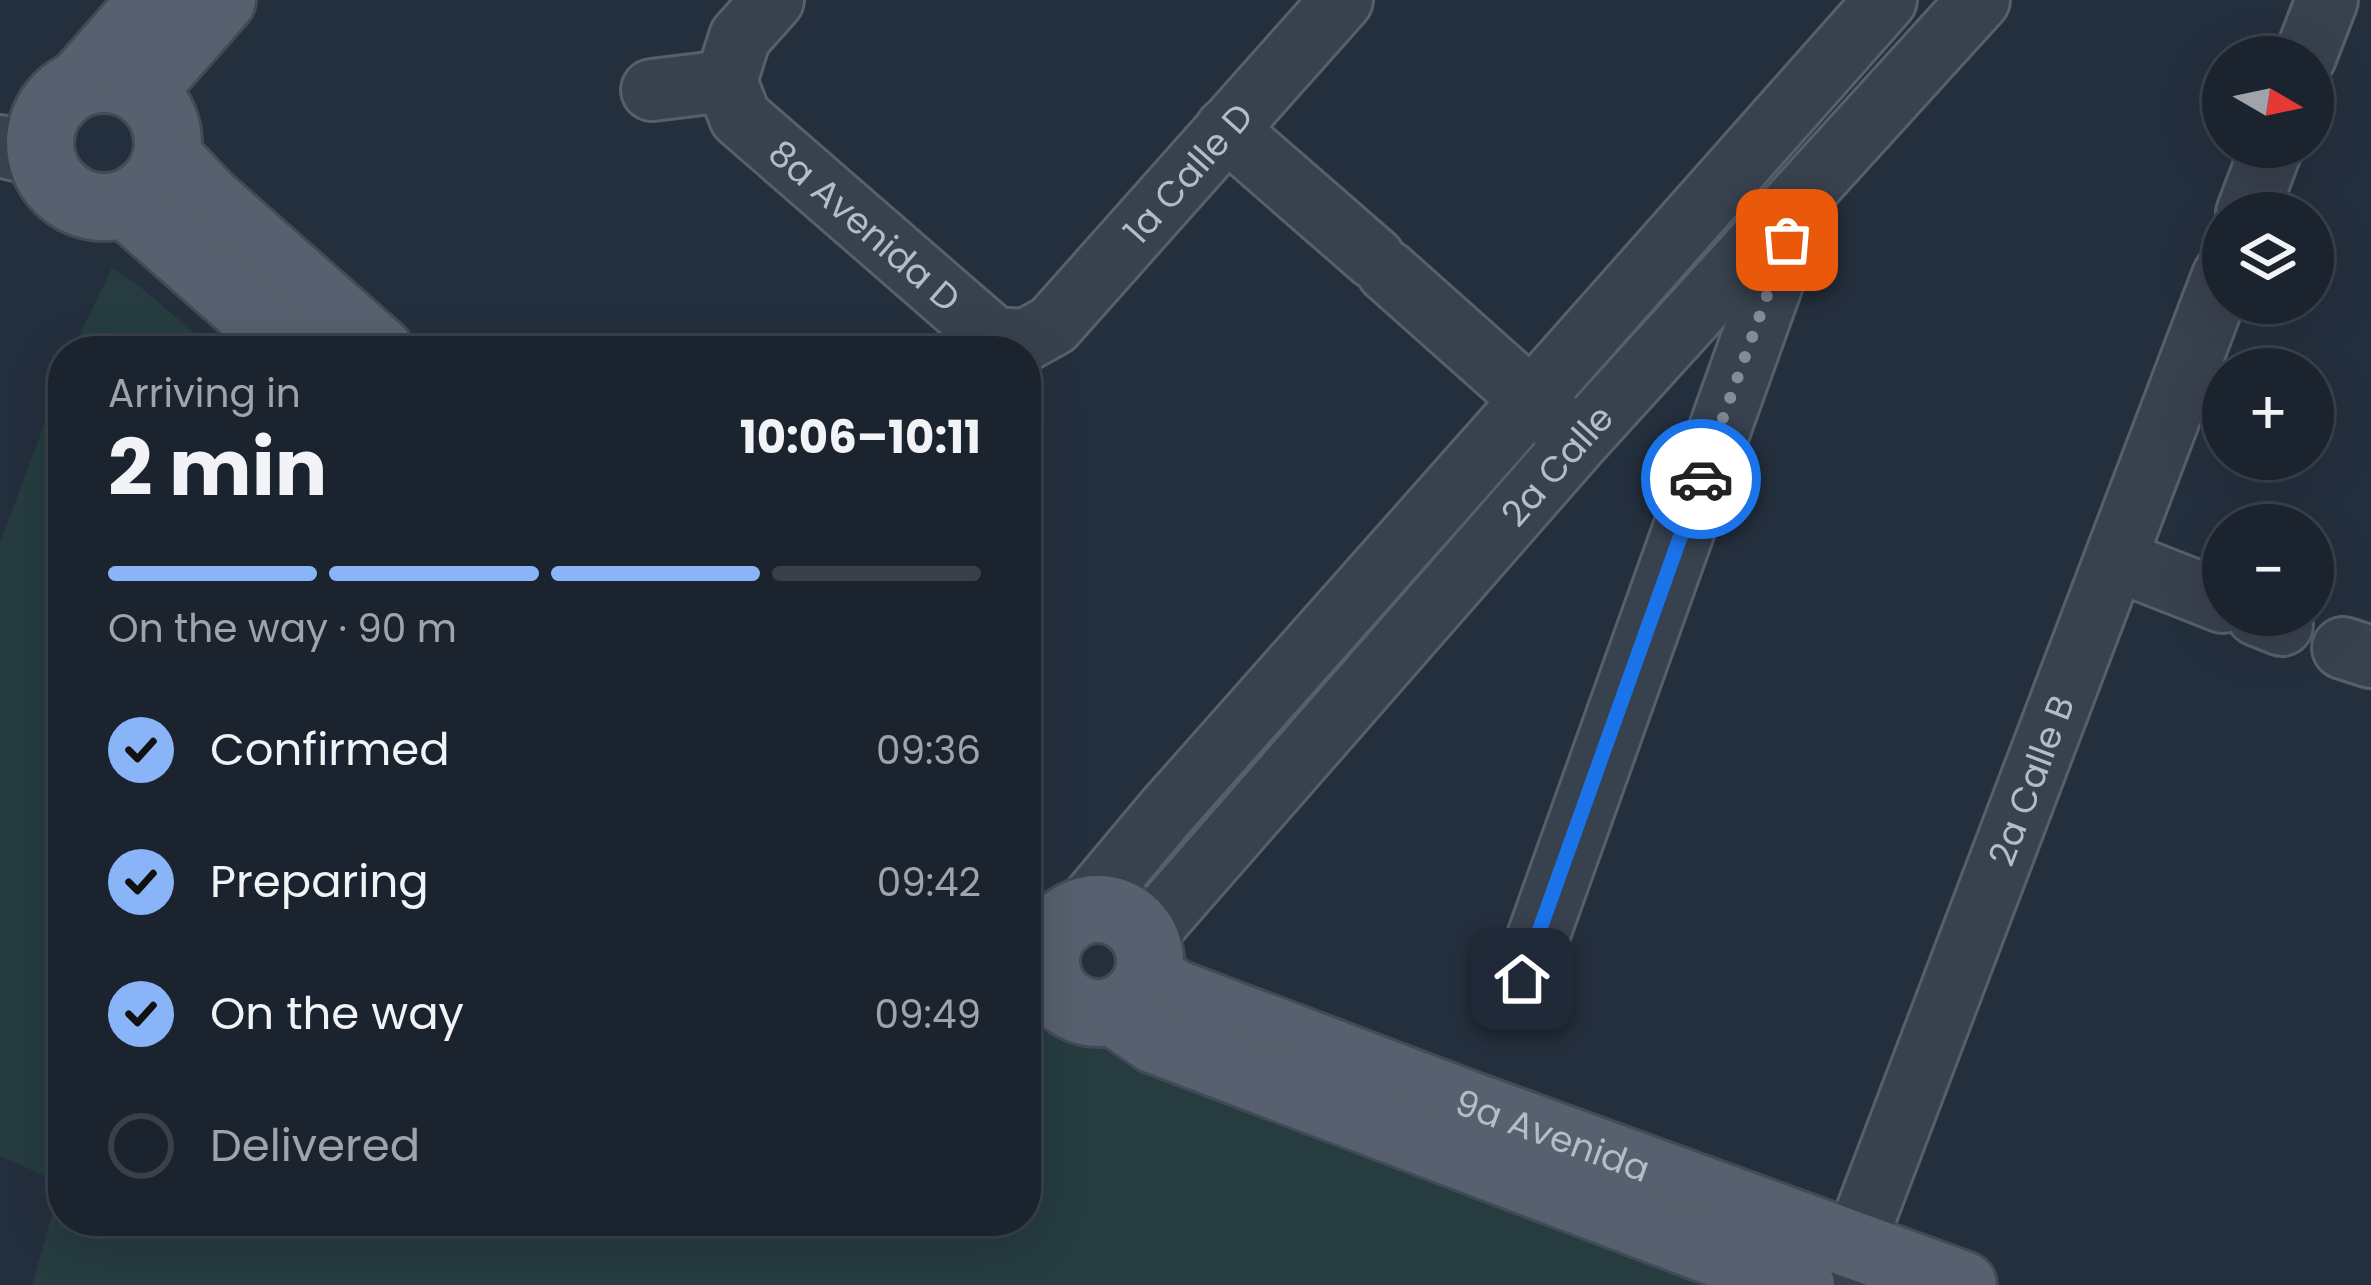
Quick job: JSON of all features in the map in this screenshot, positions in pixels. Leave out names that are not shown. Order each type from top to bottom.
[{"type":"main road","points":[[111,87],[153,0]]},
{"type":"main road","points":[[111,87],[222,0]]},
{"type":"main road","points":[[111,87],[154,104],[168,138],[146,180],[93,207],[55,185],[44,166],[21,151],[40,138],[43,121],[64,92],[111,87]]},
{"type":"main road","points":[[146,180],[280,336]]},
{"type":"main road","points":[[146,180],[209,200],[363,336]]},
{"type":"main road","points":[[1102,908],[1134,922],[1099,983],[1054,991],[1046,959],[1059,913],[1102,908]]},
{"type":"main road","name":"9a Avenida","points":[[1099,983],[1174,993],[1846,1265],[1963,1285]]},
{"type":"main road","name":"9a Avenida","points":[[1099,983],[1155,1040],[1801,1285]]},
{"type":"street","points":[[652,90],[726,81],[740,37],[773,0]]},
{"type":"street","name":"1a Calle D","points":[[1038,336],[1053,325],[1342,0]]},
{"type":"street","name":"2a Calle","points":[[1059,913],[1197,778],[1886,0]]},
{"type":"street","name":"2a Calle","points":[[1099,983],[1578,441],[1979,0]]},
{"type":"street","points":[[2314,36],[2327,0]]},
{"type":"street","name":"8a Avenida D","points":[[726,81],[740,117],[992,336]]},
{"type":"street","points":[[1226,129],[1578,441]]},
{"type":"street","points":[[1522,979],[1803,196]]},
{"type":"street","name":"2a Calle B","points":[[1846,1265],[2205,324]]},
{"type":"street","points":[[2116,560],[2202,594]]},
{"type":"street","points":[[1197,778],[1248,819]]},
{"type":"green space","points":[[112,268],[198,336],[79,336]]},
{"type":"green space","points":[[48,414],[48,1177],[0,1156],[0,544]]},
{"type":"green space","points":[[1099,1032],[1801,1285],[32,1285],[48,1229],[48,1236],[1041,1236],[1041,1034]]},
{"type":"way so far","points":[[1701,479],[1787,240]]},
{"type":"route","points":[[1522,979],[1701,479]]}]
